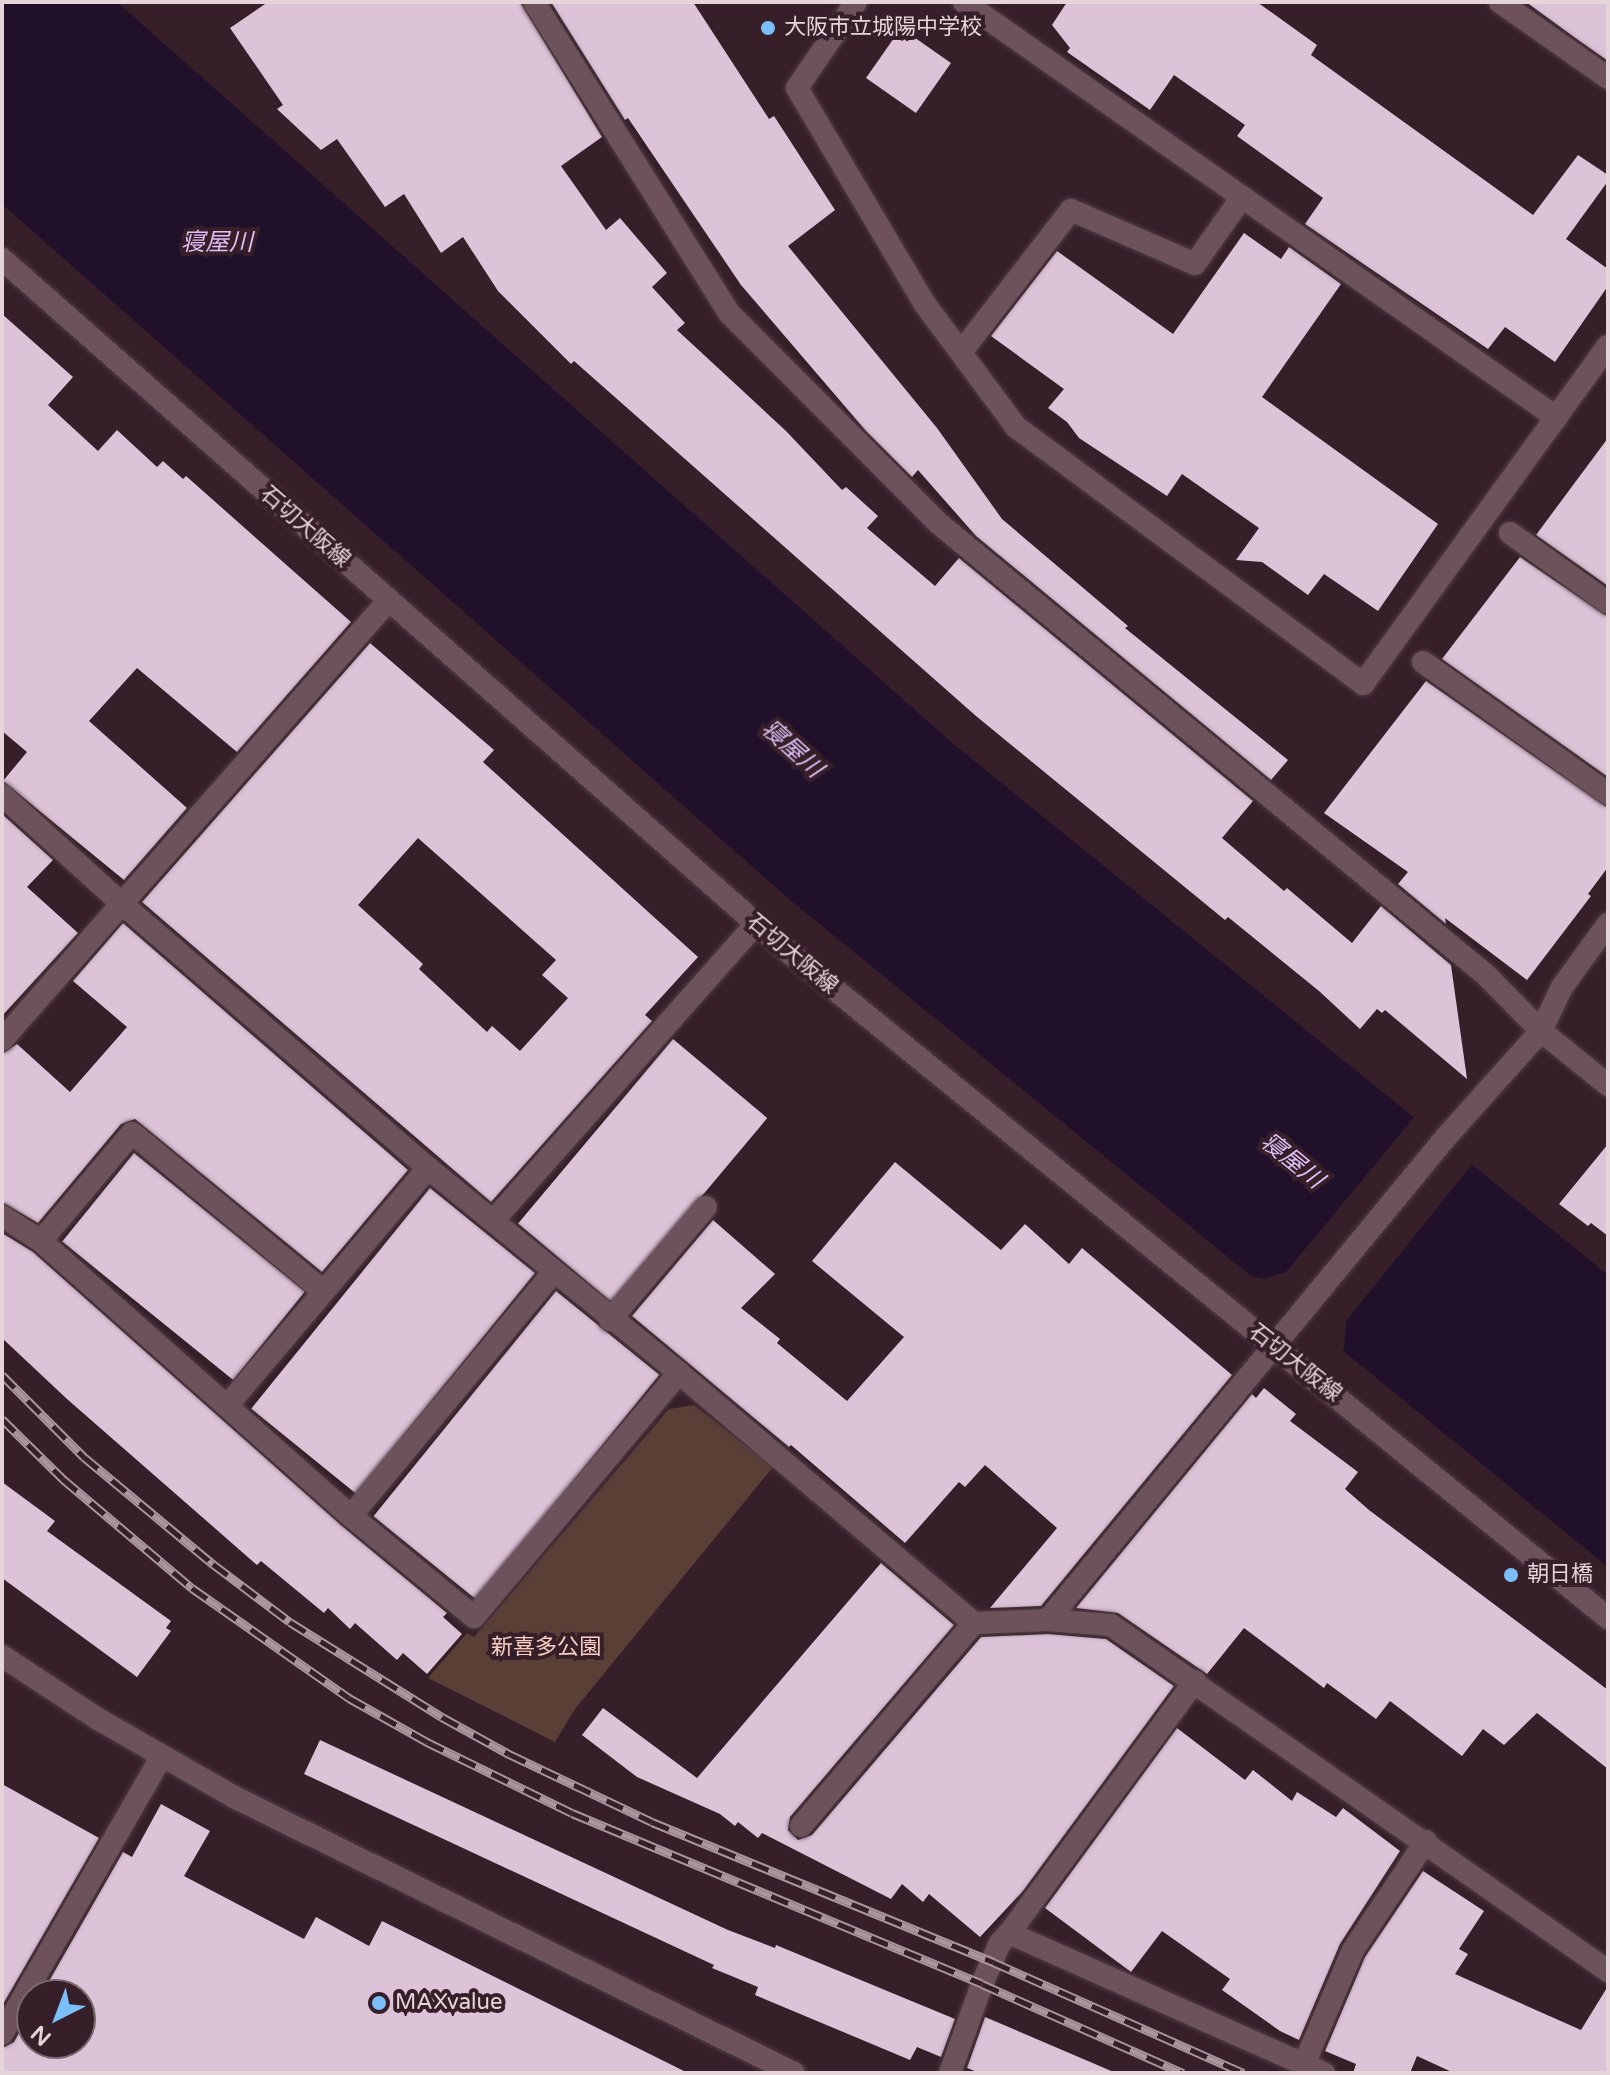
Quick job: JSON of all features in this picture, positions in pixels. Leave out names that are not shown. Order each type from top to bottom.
[{"type":"street","points":[[534,2],[730,314],[937,522],[1486,975],[1541,1031],[1608,1085]]},
{"type":"street","points":[[856,2],[797,88],[924,303],[1016,427],[1363,684],[1608,346]]},
{"type":"street","points":[[964,2],[1557,418]]},
{"type":"street","points":[[1500,2],[1608,78]]},
{"type":"street","points":[[962,351],[1071,210],[1195,264],[1242,197]]},
{"type":"street","name":"石切大阪線","points":[[2,259],[756,924],[1218,1304],[1275,1344],[1608,1618]]},
{"type":"street","points":[[1510,533],[1608,603]]},
{"type":"street","points":[[2,1040],[389,600]]},
{"type":"street","points":[[1423,662],[1608,794]]},
{"type":"street","points":[[2,795],[121,903],[428,1168],[610,1320],[679,1373],[974,1623],[1048,1620],[1111,1625],[1426,1841],[1608,1971]]},
{"type":"street","points":[[493,1221],[756,924]]},
{"type":"street","points":[[1048,1620],[1447,1136],[1541,1031],[1562,987],[1608,924]]},
{"type":"street","points":[[41,1241],[132,1133],[323,1291]]},
{"type":"street","points":[[227,1406],[428,1168]]},
{"type":"street","points":[[610,1320],[706,1207]]},
{"type":"street","points":[[2,1216],[41,1241],[351,1516],[474,1617],[679,1373]]},
{"type":"street","points":[[351,1516],[553,1273]]},
{"type":"street","points":[[801,1826],[974,1623]]},
{"type":"street","points":[[2,1656],[234,1797],[794,2073]]},
{"type":"street","points":[[950,2073],[1000,1943],[1195,1681]]},
{"type":"street","points":[[2,2034],[162,1756]]},
{"type":"street","points":[[1009,1933],[1314,2069],[1353,1950],[1426,1841]]},
{"type":"green space","name":"新喜多公園","points":[[694,1405],[773,1467],[575,1709],[555,1742],[428,1678],[467,1633],[474,1637],[669,1409]]},
{"type":"water","name":"寝屋川","points":[[2,2],[117,2],[951,742],[1608,1275],[1608,1567],[789,899],[2,204]]},
{"type":"pier","points":[[1416,1115],[1474,1162],[1346,1321],[1344,1349],[1339,1355],[1239,1274],[1265,1279],[1286,1272]]},
{"type":"building","points":[[268,2],[520,2],[602,137],[561,166],[606,230],[620,218],[667,273],[652,287],[685,323],[677,330],[786,431],[842,490],[846,487],[878,516],[867,528],[935,586],[959,558],[1253,801],[1222,838],[1284,891],[1287,888],[1352,943],[1381,906],[1451,965],[1467,1079],[1385,1010],[1382,1013],[1377,1009],[1360,1029],[1319,991],[1228,917],[1225,920],[976,716],[574,361],[571,364],[498,291],[463,237],[441,253],[404,194],[385,207],[337,139],[321,150],[277,109],[283,105],[230,28]]},
{"type":"building","points":[[551,2],[693,2],[769,119],[774,116],[835,210],[788,246],[937,428],[1002,519],[1128,626],[1125,628],[1288,760],[1271,780],[976,536],[918,470],[912,477],[866,431],[741,285],[628,118],[625,120]]},
{"type":"building","points":[[1067,2],[1257,2],[1317,45],[1311,55],[1533,215],[1578,155],[1608,175],[1608,181],[1566,239],[1608,269],[1608,286],[1555,362],[1505,327],[1488,349],[1305,224],[1323,198],[1237,136],[1245,125],[1174,75],[1150,110],[1067,52],[1070,48],[1052,25]]},
{"type":"building","points":[[1526,2],[1608,2],[1608,61],[1574,37]]},
{"type":"building","points":[[901,28],[951,63],[916,113],[866,78]]},
{"type":"building","points":[[1244,233],[1281,259],[1289,247],[1341,284],[1262,397],[1438,524],[1378,611],[1324,574],[1308,595],[1262,562],[1236,560],[1259,528],[1182,474],[1167,496],[1079,438],[1067,422],[1048,408],[1064,389],[991,336],[1057,251],[1173,334]]},
{"type":"building","points":[[2,314],[73,377],[48,405],[98,451],[117,430],[157,467],[163,461],[183,479],[186,476],[351,622],[237,752],[137,668],[89,721],[187,808],[124,880],[3,781],[27,752],[2,731]]},
{"type":"building","points":[[1608,438],[1608,586],[1536,535]]},
{"type":"building","points":[[1520,557],[1608,617],[1608,777],[1442,659]]},
{"type":"building","points":[[370,643],[494,750],[483,762],[698,957],[645,1015],[652,1021],[491,1202],[142,902]],"holes":[[[418,838],[556,960],[542,975],[568,998],[520,1051],[492,1026],[487,1032],[419,969],[423,964],[358,905]]]},
{"type":"building","points":[[1426,681],[1608,808],[1608,867],[1588,894],[1591,896],[1527,980],[1445,918],[1446,924],[1398,884],[1408,872],[1324,813]]},
{"type":"building","points":[[2,814],[53,860],[27,887],[78,933],[2,1016]]},
{"type":"building","points":[[123,923],[408,1170],[322,1272],[135,1119],[121,1124],[38,1223],[2,1202],[2,1054],[17,1044],[70,1092],[127,1027],[73,981]]},
{"type":"building","points":[[673,1039],[767,1118],[612,1303],[518,1224]]},
{"type":"building","points":[[1608,1144],[1608,1236],[1591,1223],[1588,1226],[1559,1204]]},
{"type":"building","points":[[134,1153],[305,1291],[233,1380],[62,1242]]},
{"type":"building","points":[[895,1162],[1001,1250],[1025,1224],[1069,1264],[1082,1248],[1232,1375],[1041,1606],[990,1608],[1057,1528],[985,1465],[965,1487],[959,1482],[905,1543],[791,1445],[789,1447],[632,1316],[713,1220],[775,1274],[741,1308],[780,1339],[777,1343],[847,1401],[904,1337],[812,1261]]},
{"type":"building","points":[[430,1188],[535,1273],[356,1494],[251,1409]]},
{"type":"building","points":[[2,1233],[33,1252],[342,1526],[447,1613],[443,1617],[462,1634],[427,1674],[403,1653],[397,1660],[355,1623],[350,1629],[328,1608],[324,1613],[261,1561],[257,1565],[2,1338]]},
{"type":"building","points":[[556,1291],[659,1375],[477,1600],[373,1516]]},
{"type":"building","points":[[1264,1388],[1296,1414],[1290,1421],[1358,1472],[1345,1489],[1608,1690],[1608,1769],[1537,1713],[1504,1745],[1483,1729],[1462,1756],[1390,1701],[1376,1719],[1327,1683],[1324,1688],[1244,1628],[1207,1674],[1118,1613],[1076,1608],[1252,1394],[1256,1398]]},
{"type":"building","points":[[2,1482],[55,1521],[47,1531],[171,1621],[166,1628],[171,1631],[137,1677],[2,1578]]},
{"type":"building","points":[[881,1563],[954,1625],[790,1817],[788,1830],[798,1840],[812,1835],[981,1637],[1048,1634],[1106,1639],[1174,1686],[1023,1891],[980,1937],[929,1894],[923,1902],[902,1884],[891,1899],[762,1833],[758,1838],[738,1822],[735,1826],[720,1814],[637,1777],[582,1735],[603,1708],[697,1778]]},
{"type":"building","points":[[1177,1728],[1245,1780],[1253,1770],[1292,1801],[1297,1792],[1336,1817],[1343,1808],[1400,1851],[1340,1944],[1299,2040],[1280,2031],[1222,1990],[1230,1979],[1162,1931],[1131,1972],[1045,1908]]},
{"type":"building","points":[[320,1740],[728,1930],[775,1948],[776,1945],[955,2019],[941,2057],[917,2047],[910,2060],[755,1995],[758,1987],[712,1968],[714,1965],[304,1774]]},
{"type":"building","points":[[2,1784],[99,1838],[2,2006]]},
{"type":"building","points":[[161,1804],[210,1831],[184,1876],[304,1939],[316,1917],[369,1946],[382,1921],[688,2073],[2,2073],[2,2048],[16,2038],[16,2059],[96,2059],[96,1979],[50,1979],[123,1852],[132,1857]]},
{"type":"building","points":[[1423,1871],[1484,1911],[1459,1949],[1468,1954],[1455,1974],[1581,2030],[1608,1986],[1608,2073],[1454,2073],[1417,2056],[1410,2073],[1353,2073],[1356,2064],[1325,2051],[1365,1957]]},
{"type":"building","points":[[985,2017],[1116,2073],[980,2073],[967,2068]]},
{"type":"railway","points":[[2,1375],[84,1457],[213,1564],[290,1622],[442,1717],[509,1754],[652,1822],[993,1962],[1244,2073]]},
{"type":"railway","points":[[2,1419],[63,1479],[192,1588],[349,1698],[427,1742],[572,1813],[982,1984],[1183,2073]]},
{"type":"place","name":"大阪市立城陽中学校","points":[[768,28]]},
{"type":"place","name":"朝日橋","points":[[1511,1575]]},
{"type":"place","name":"MAXvalue","points":[[379,2003]]}]
